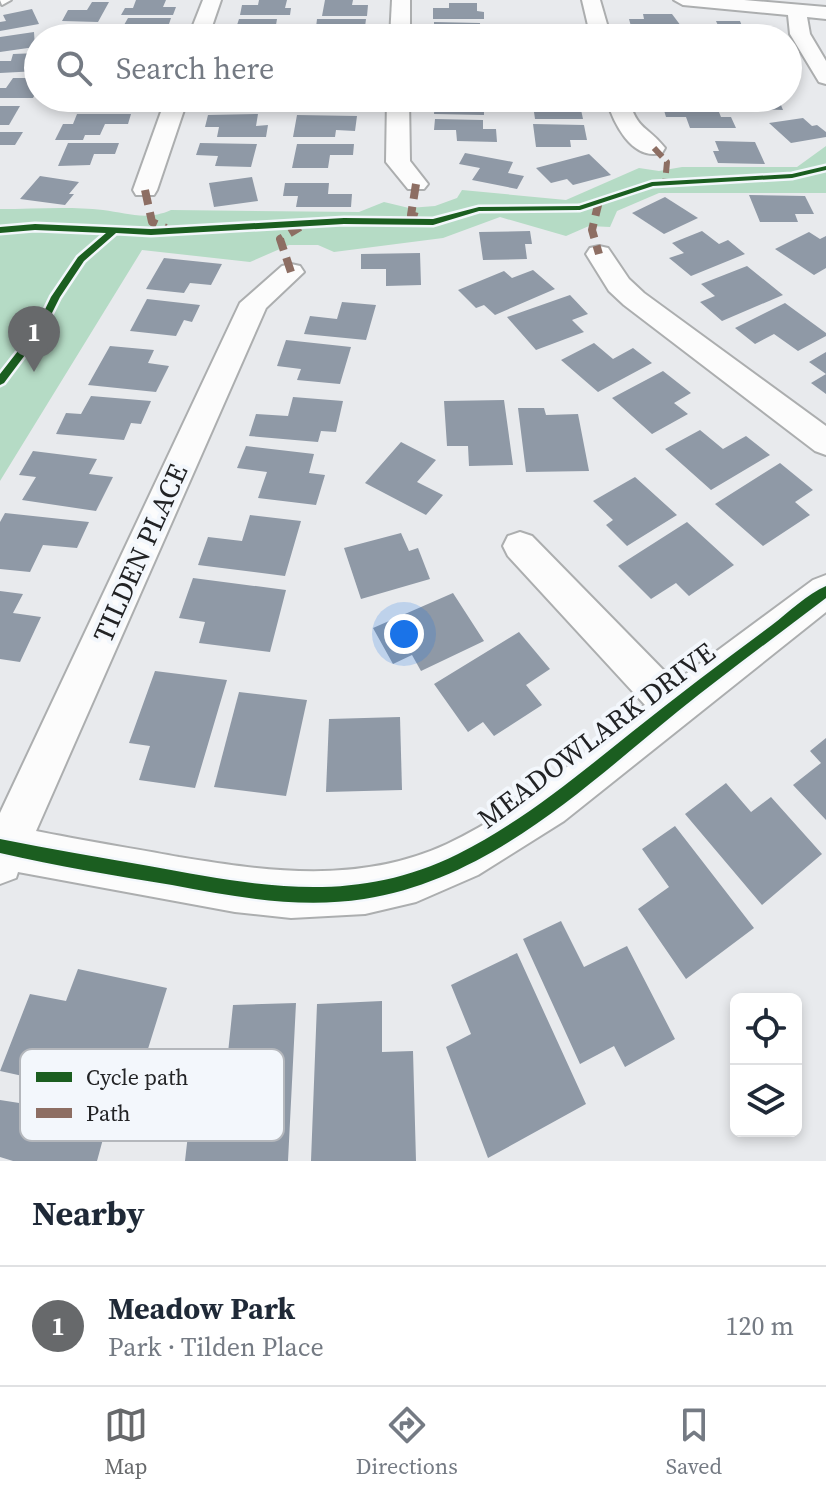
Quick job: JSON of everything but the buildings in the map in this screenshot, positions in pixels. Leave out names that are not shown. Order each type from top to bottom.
[{"type":"street","points":[[203,24],[212,0]]},
{"type":"street","points":[[400,24],[401,0]]},
{"type":"street","points":[[591,0],[597,24]]},
{"type":"street","points":[[683,0],[826,13]]},
{"type":"street","points":[[797,9],[799,24]]},
{"type":"street","points":[[802,37],[826,78]]},
{"type":"street","points":[[145,190],[172,112]]},
{"type":"street","points":[[398,112],[398,162],[416,184]]},
{"type":"street","points":[[621,112],[630,133],[654,148]]},
{"type":"street","points":[[599,254],[634,299],[826,443]]},
{"type":"street","name":"TILDEN PLACE","points":[[2,852],[254,303],[291,272]]},
{"type":"street","points":[[520,546],[673,707]]},
{"type":"street","name":"MEADOWLARK DRIVE","points":[[2,852],[260,893],[313,896],[370,889],[438,871],[496,844],[554,805],[673,707],[826,591]]},
{"type":"green space","points":[[826,146],[826,193],[659,193],[617,211],[610,227],[589,226],[566,236],[500,217],[443,238],[334,252],[318,245],[289,245],[250,262],[142,250],[0,481],[0,209],[77,208],[145,216],[171,210],[359,212],[384,202],[409,208],[435,206],[457,198],[462,190],[566,200],[639,168],[659,171],[682,167],[797,167]]},
{"type":"marked path","points":[[654,148],[667,162],[665,183]]},
{"type":"marked path","points":[[416,184],[411,215],[422,218]]},
{"type":"marked path","points":[[145,190],[152,222],[166,228]]},
{"type":"marked path","points":[[599,201],[592,230],[599,254]]},
{"type":"marked path","points":[[291,272],[280,239],[300,227]]},
{"type":"cycle path","points":[[0,230],[35,227],[151,232],[344,221],[433,222],[479,209],[580,208],[652,184],[792,176],[826,168]]},
{"type":"cycle path","points":[[0,381],[40,329],[81,259],[113,231]]},
{"type":"cycle path","points":[[0,846],[272,894],[310,896],[365,892],[416,879],[463,860],[549,806],[826,591]]},
{"type":"place","name":"Meadow Park","points":[[34,372]]}]
